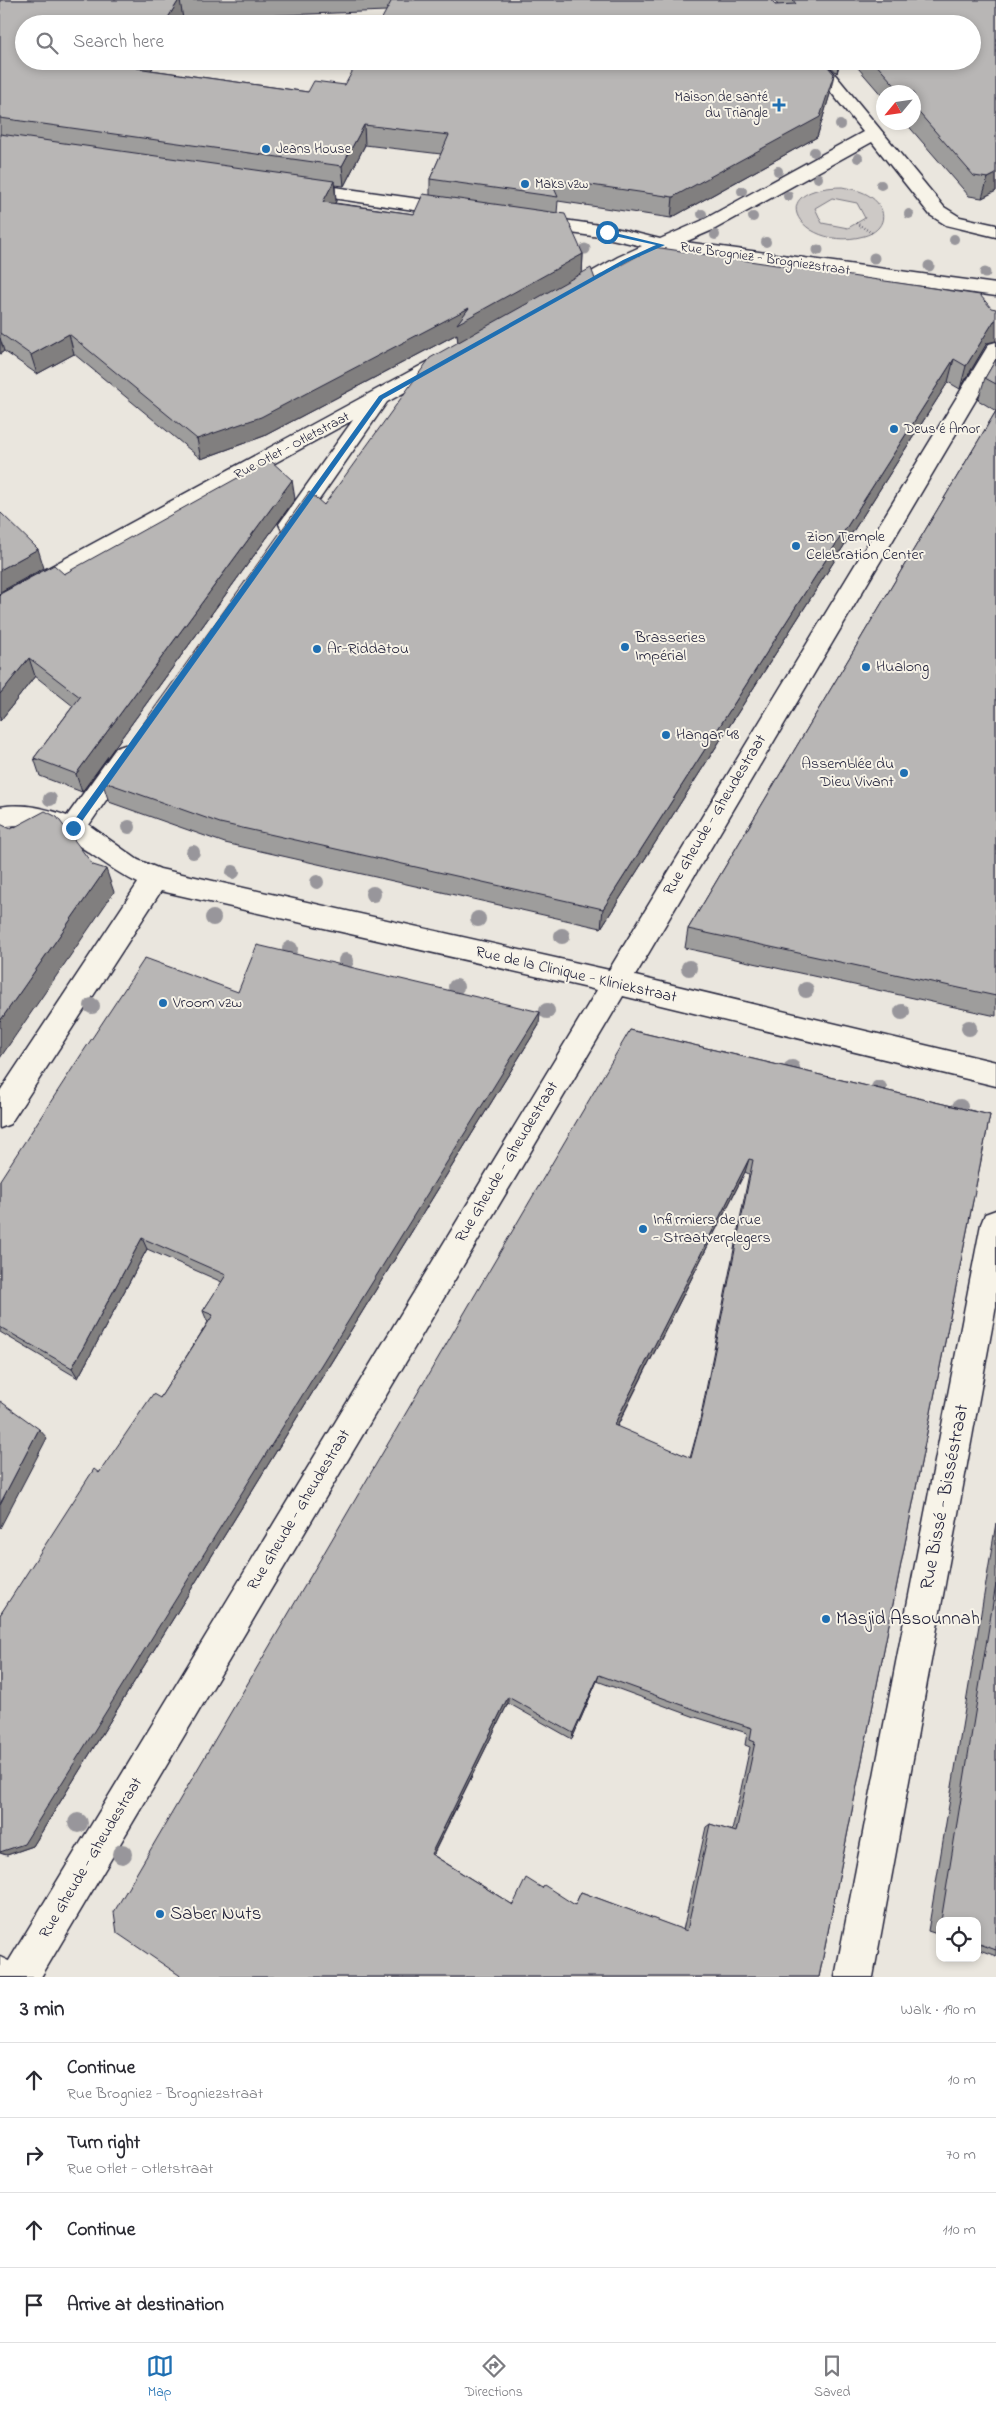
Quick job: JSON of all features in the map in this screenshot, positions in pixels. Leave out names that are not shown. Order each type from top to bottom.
[{"type":"street","points":[[822,70],[937,211],[953,220],[996,231]]},
{"type":"street","points":[[546,305],[625,261],[708,225],[875,133]]},
{"type":"street","points":[[284,186],[470,212]]},
{"type":"street","name":"Rue Brogniez - Brogniezstraat","points":[[519,220],[607,232],[662,245],[996,290]]},
{"type":"street","name":"Rue Otlet - Otletstraat","points":[[0,604],[468,349]]},
{"type":"street","name":"Rue Gheude - Gheudestraat","points":[[20,1977],[996,349]]},
{"type":"street","points":[[276,544],[381,397]]},
{"type":"street","points":[[73,828],[137,739]]},
{"type":"street","name":"Rue de la Clinique - Kliniekstraat","points":[[0,817],[11,814],[41,817],[73,828],[129,867],[155,879],[615,983],[996,1074]]},
{"type":"street","points":[[0,1115],[155,879]]},
{"type":"street","name":"Rue Bissé - Bisséstraat","points":[[854,1977],[996,1224]]},
{"type":"path","points":[[856,223],[872,233]]},
{"type":"shaded area","points":[[842,187],[857,190],[868,195],[881,208],[881,224],[877,229],[864,236],[842,239],[823,236],[809,228],[799,218],[796,207],[802,197],[816,190]],"holes":[[[832,198],[857,203],[865,218],[848,228],[822,223],[815,208]]]},
{"type":"building","points":[[0,0],[179,0],[170,15],[15,15],[15,70],[150,70],[308,92],[314,81],[345,85],[353,70],[831,70],[834,74],[820,117],[673,197],[550,179],[558,197],[430,179],[449,135],[364,125],[342,166],[0,118]]},
{"type":"building","points":[[392,0],[772,0],[775,5],[796,4],[793,0],[996,0],[996,174],[988,178],[974,176],[921,115],[921,85],[895,85],[881,70],[981,70],[981,15],[384,15]]},
{"type":"building","points":[[0,134],[334,181],[323,202],[414,214],[423,194],[565,214],[583,254],[457,324],[469,308],[261,417],[197,439],[69,334],[31,355],[0,333]]},
{"type":"building","points":[[654,247],[980,295],[991,308],[996,309],[996,320],[966,366],[954,359],[603,909],[220,823],[102,781],[309,492],[324,505],[430,358],[591,268],[595,279]]},
{"type":"building","points":[[996,359],[996,384],[985,378]]},
{"type":"building","points":[[996,411],[996,996],[688,929]]},
{"type":"building","points":[[270,460],[292,480],[76,774],[34,758],[80,697],[29,658],[0,694],[0,594],[54,565],[64,574]]},
{"type":"building","points":[[0,512],[38,549],[0,570]]},
{"type":"building","points":[[45,811],[57,817],[93,865],[106,869],[0,1021],[0,824],[11,829]]},
{"type":"building","points":[[257,945],[540,1012],[24,1844],[0,1852],[0,1615],[94,1469],[99,1473],[153,1394],[160,1398],[213,1315],[203,1311],[226,1275],[142,1238],[72,1368],[0,1327],[0,1180],[145,958],[238,992]]},
{"type":"building","points":[[630,1030],[990,1115],[819,1977],[182,1977],[117,1933],[114,1912]],"holes":[[[749,1159],[753,1160],[702,1415],[691,1458],[614,1425]],[[599,1675],[752,1728],[750,1740],[755,1742],[736,1832],[710,1824],[687,1931],[581,1892],[575,1905],[544,1885],[542,1888],[526,1878],[513,1905],[431,1854],[508,1697],[573,1733]]]},
{"type":"building","points":[[0,1401],[39,1429],[0,1504]]},
{"type":"building","points":[[996,1584],[996,1950],[981,1944],[981,1917],[942,1917]]},
{"type":"place","name":"Maison de santé du Triangle","points":[[779,105]]},
{"type":"place","name":"Jeans House","points":[[266,149]]},
{"type":"place","name":"Maks vzw","points":[[525,184]]},
{"type":"place","name":"Deus é Amor","points":[[894,429]]},
{"type":"place","name":"Zion Temple Celebration Center","points":[[796,546]]},
{"type":"place","name":"Brasseries Impérial","points":[[625,647]]},
{"type":"place","name":"Ar-Riddatou","points":[[317,649]]},
{"type":"place","name":"Hualong","points":[[866,667]]},
{"type":"place","name":"Hangar 48","points":[[666,735]]},
{"type":"place","name":"Assemblée du Dieu Vivant","points":[[904,773]]},
{"type":"place","name":"Vroom vzw","points":[[163,1003]]},
{"type":"place","name":"Infirmiers de rue - Straatverplegers","points":[[643,1229]]},
{"type":"place","name":"Masjid Assounnah","points":[[826,1619]]},
{"type":"place","name":"Saber Nuts","points":[[160,1914]]},
{"type":"route","points":[[73,828],[381,397],[625,261],[662,245],[607,232]]}]
